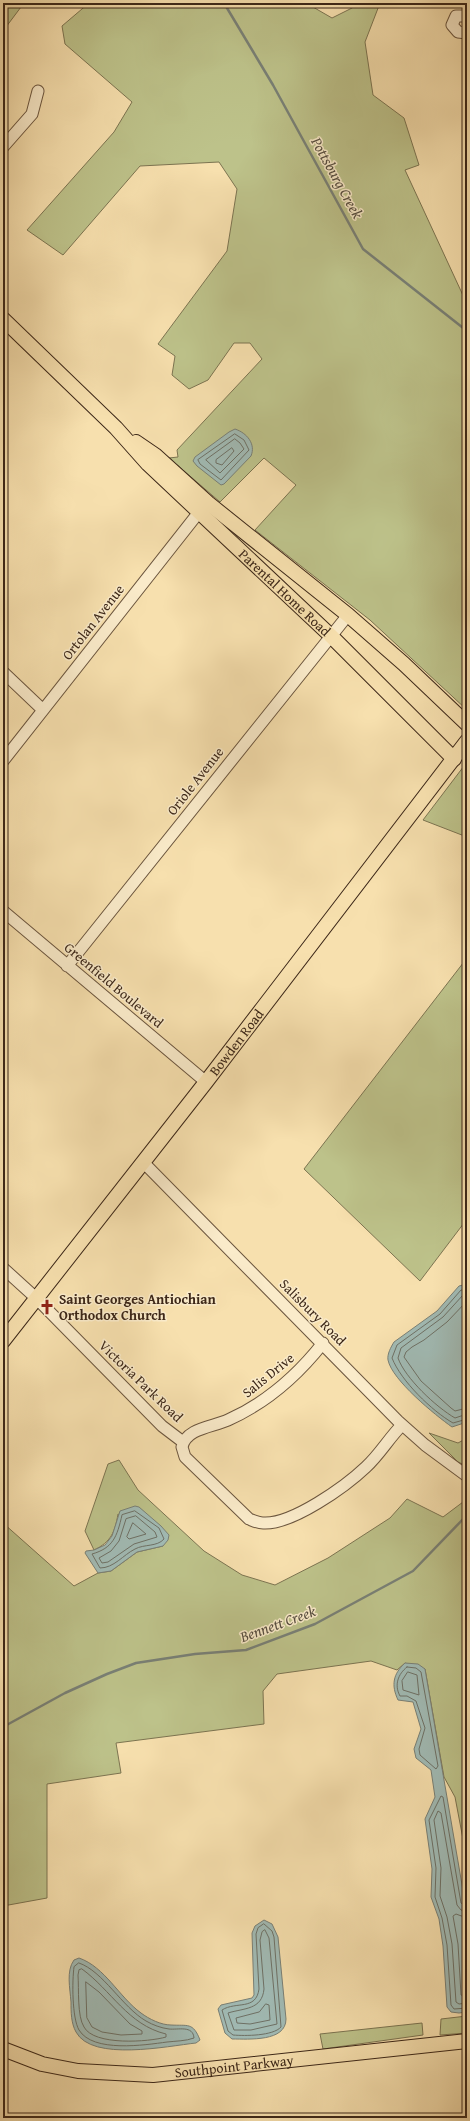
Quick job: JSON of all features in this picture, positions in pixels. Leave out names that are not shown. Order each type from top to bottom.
[{"type":"main road","name":"Parental Home Road","points":[[3,319],[116,428],[148,464],[203,507],[236,526],[348,615],[404,664],[467,724]]},
{"type":"main road","name":"Parental Home Road","points":[[203,507],[227,537],[330,635],[454,759]]},
{"type":"main road","name":"Bowden Road","points":[[3,1341],[206,1082],[467,741]]},
{"type":"main road","name":"Southpoint Parkway","points":[[3,2049],[42,2064],[78,2071],[153,2075],[467,2041]]},
{"type":"street","points":[[467,16],[456,16],[452,25],[458,32],[467,33]]},
{"type":"street","points":[[3,147],[32,114],[38,91]]},
{"type":"street","name":"Ortolan Avenue","points":[[3,761],[203,507]]},
{"type":"street","points":[[227,537],[236,526]]},
{"type":"street","name":"Oriole Avenue","points":[[68,966],[330,635],[348,615]]},
{"type":"street","points":[[3,672],[43,710]]},
{"type":"street","name":"Greenfield Boulevard","points":[[3,911],[206,1082]]},
{"type":"street","name":"Salisbury Road","points":[[143,1162],[323,1343],[402,1425],[425,1445],[467,1476]]},
{"type":"street","name":"Victoria Park Road","points":[[3,1268],[36,1298],[158,1422],[183,1442],[183,1452],[185,1457],[249,1518],[262,1524],[271,1523],[317,1504],[367,1467],[402,1425]]},
{"type":"street","name":"Salis Drive","points":[[183,1442],[194,1432],[225,1422],[263,1401],[303,1367],[323,1343]]},
{"type":"green space","points":[[3,3],[24,3],[3,31]]},
{"type":"green space","points":[[89,3],[306,3],[332,18],[352,8],[358,3],[380,3],[365,42],[373,95],[404,118],[419,165],[405,170],[467,304],[467,710],[370,620],[255,530],[296,485],[264,458],[220,502],[169,458],[178,457],[177,450],[262,359],[250,343],[234,343],[208,380],[189,389],[172,375],[175,356],[158,344],[227,251],[237,189],[219,162],[140,166],[63,255],[27,230],[114,132],[132,102],[65,44],[62,26]]},
{"type":"green space","points":[[467,762],[467,837],[423,820]]},
{"type":"green space","points":[[467,958],[467,1219],[420,1281],[304,1169]]},
{"type":"green space","points":[[429,1433],[458,1443],[467,1438],[467,1466],[458,1462]]},
{"type":"green space","points":[[119,1460],[138,1490],[204,1551],[242,1575],[275,1585],[328,1558],[390,1518],[407,1499],[443,1517],[467,1499],[467,1860],[455,1797],[444,1777],[425,1669],[405,1663],[397,1670],[371,1661],[277,1674],[263,1691],[264,1724],[116,1743],[121,1773],[47,1784],[47,1898],[3,1906],[3,1523],[74,1586],[98,1573],[111,1571],[137,1552],[163,1546],[118,1514],[114,1531],[111,1536],[104,1544],[94,1550],[85,1531],[108,1464]]},
{"type":"green space","points":[[467,2016],[467,2033],[440,2035],[441,2019]]},
{"type":"green space","points":[[422,2023],[423,2035],[323,2049],[320,2034]]},
{"type":"water","points":[[235,429],[247,436],[252,447],[251,456],[224,484],[221,485],[193,461],[195,457]]},
{"type":"water","points":[[463,1285],[467,1287],[467,1422],[452,1427],[425,1406],[406,1387],[391,1368],[388,1358],[394,1342],[437,1311],[459,1286]]},
{"type":"water","points":[[135,1506],[139,1507],[161,1526],[169,1535],[168,1540],[163,1546],[137,1552],[111,1571],[98,1573],[85,1553],[86,1551],[94,1550],[105,1545],[112,1536],[120,1511]]},
{"type":"water","points":[[405,1663],[418,1664],[425,1669],[467,1914],[467,2012],[451,2012],[447,2007],[443,1946],[439,1919],[431,1897],[432,1869],[425,1819],[435,1797],[431,1770],[416,1758],[414,1749],[421,1729],[413,1702],[398,1700],[394,1689],[394,1680],[398,1671]]},
{"type":"water","points":[[264,1920],[272,1924],[278,1937],[286,2019],[280,2032],[265,2038],[232,2039],[225,2033],[218,2009],[221,2005],[252,1998],[254,1995],[252,1933],[255,1926]]},
{"type":"water","points":[[79,1958],[97,1968],[133,2006],[144,2015],[167,2025],[189,2026],[195,2030],[200,2040],[196,2043],[132,2050],[98,2047],[85,2041],[76,2032],[71,2014],[69,1974],[74,1960]]},
{"type":"waterway","name":"Pottsburg Creek","points":[[224,3],[273,85],[363,249],[467,331]]},
{"type":"waterway","name":"Bennett Creek","points":[[3,1727],[65,1693],[136,1663],[195,1654],[246,1650],[315,1624],[413,1571],[467,1515]]},
{"type":"place","name":"Saint Georges Antiochian Orthodox Church","points":[[47,1307]]}]
